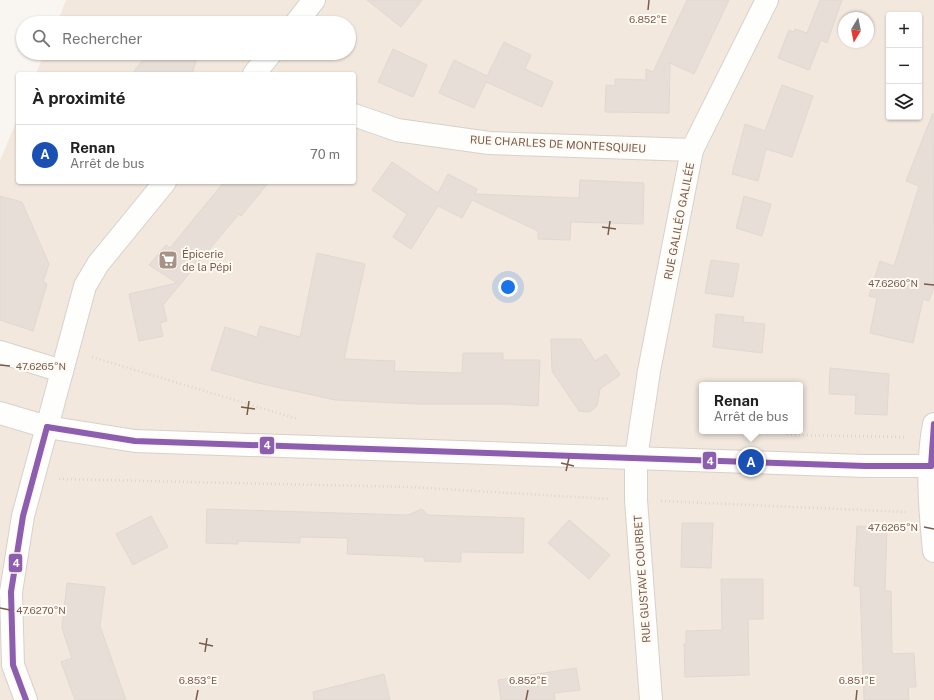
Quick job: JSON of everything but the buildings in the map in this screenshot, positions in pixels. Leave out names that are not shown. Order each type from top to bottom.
[{"type":"street","points":[[301,16],[314,0]]},
{"type":"street","name":"RUE GALILÉO GALILÉE","points":[[636,458],[649,371],[692,150],[767,0]]},
{"type":"street","name":"RUE CHARLES DE MONTESQUIEU","points":[[356,116],[397,130],[490,143],[692,150]]},
{"type":"street","points":[[26,700],[7,664],[11,592],[23,516],[33,477],[85,286],[98,264],[163,184]]},
{"type":"street","points":[[0,352],[65,360]]},
{"type":"street","points":[[0,413],[47,427],[135,441],[865,466],[932,466]]},
{"type":"street","points":[[933,431],[930,513],[934,551]]},
{"type":"street","name":"RUE GUSTAVE COURBET","points":[[636,458],[636,500],[651,700]]},
{"type":"path","points":[[65,360],[305,421]]},
{"type":"path","points":[[782,435],[933,431]]},
{"type":"path","points":[[33,477],[65,480],[409,487],[636,500],[930,513]]},
{"type":"shaded area","points":[[66,0],[934,0],[934,700],[0,700],[0,161],[16,122],[16,184],[356,184],[356,72],[37,72],[41,60],[356,60],[356,16],[60,16]]},
{"type":"transit line","name":"4","points":[[931,466],[934,424]]},
{"type":"transit line","name":"4","points":[[47,427],[135,441],[865,466],[931,466]]},
{"type":"transit line","name":"4","points":[[26,700],[13,665],[11,592],[23,516],[47,427]]},
{"type":"place","name":"Épicerie de la Pépi","points":[[168,260]]},
{"type":"place","name":"Renan","points":[[751,462]]}]
